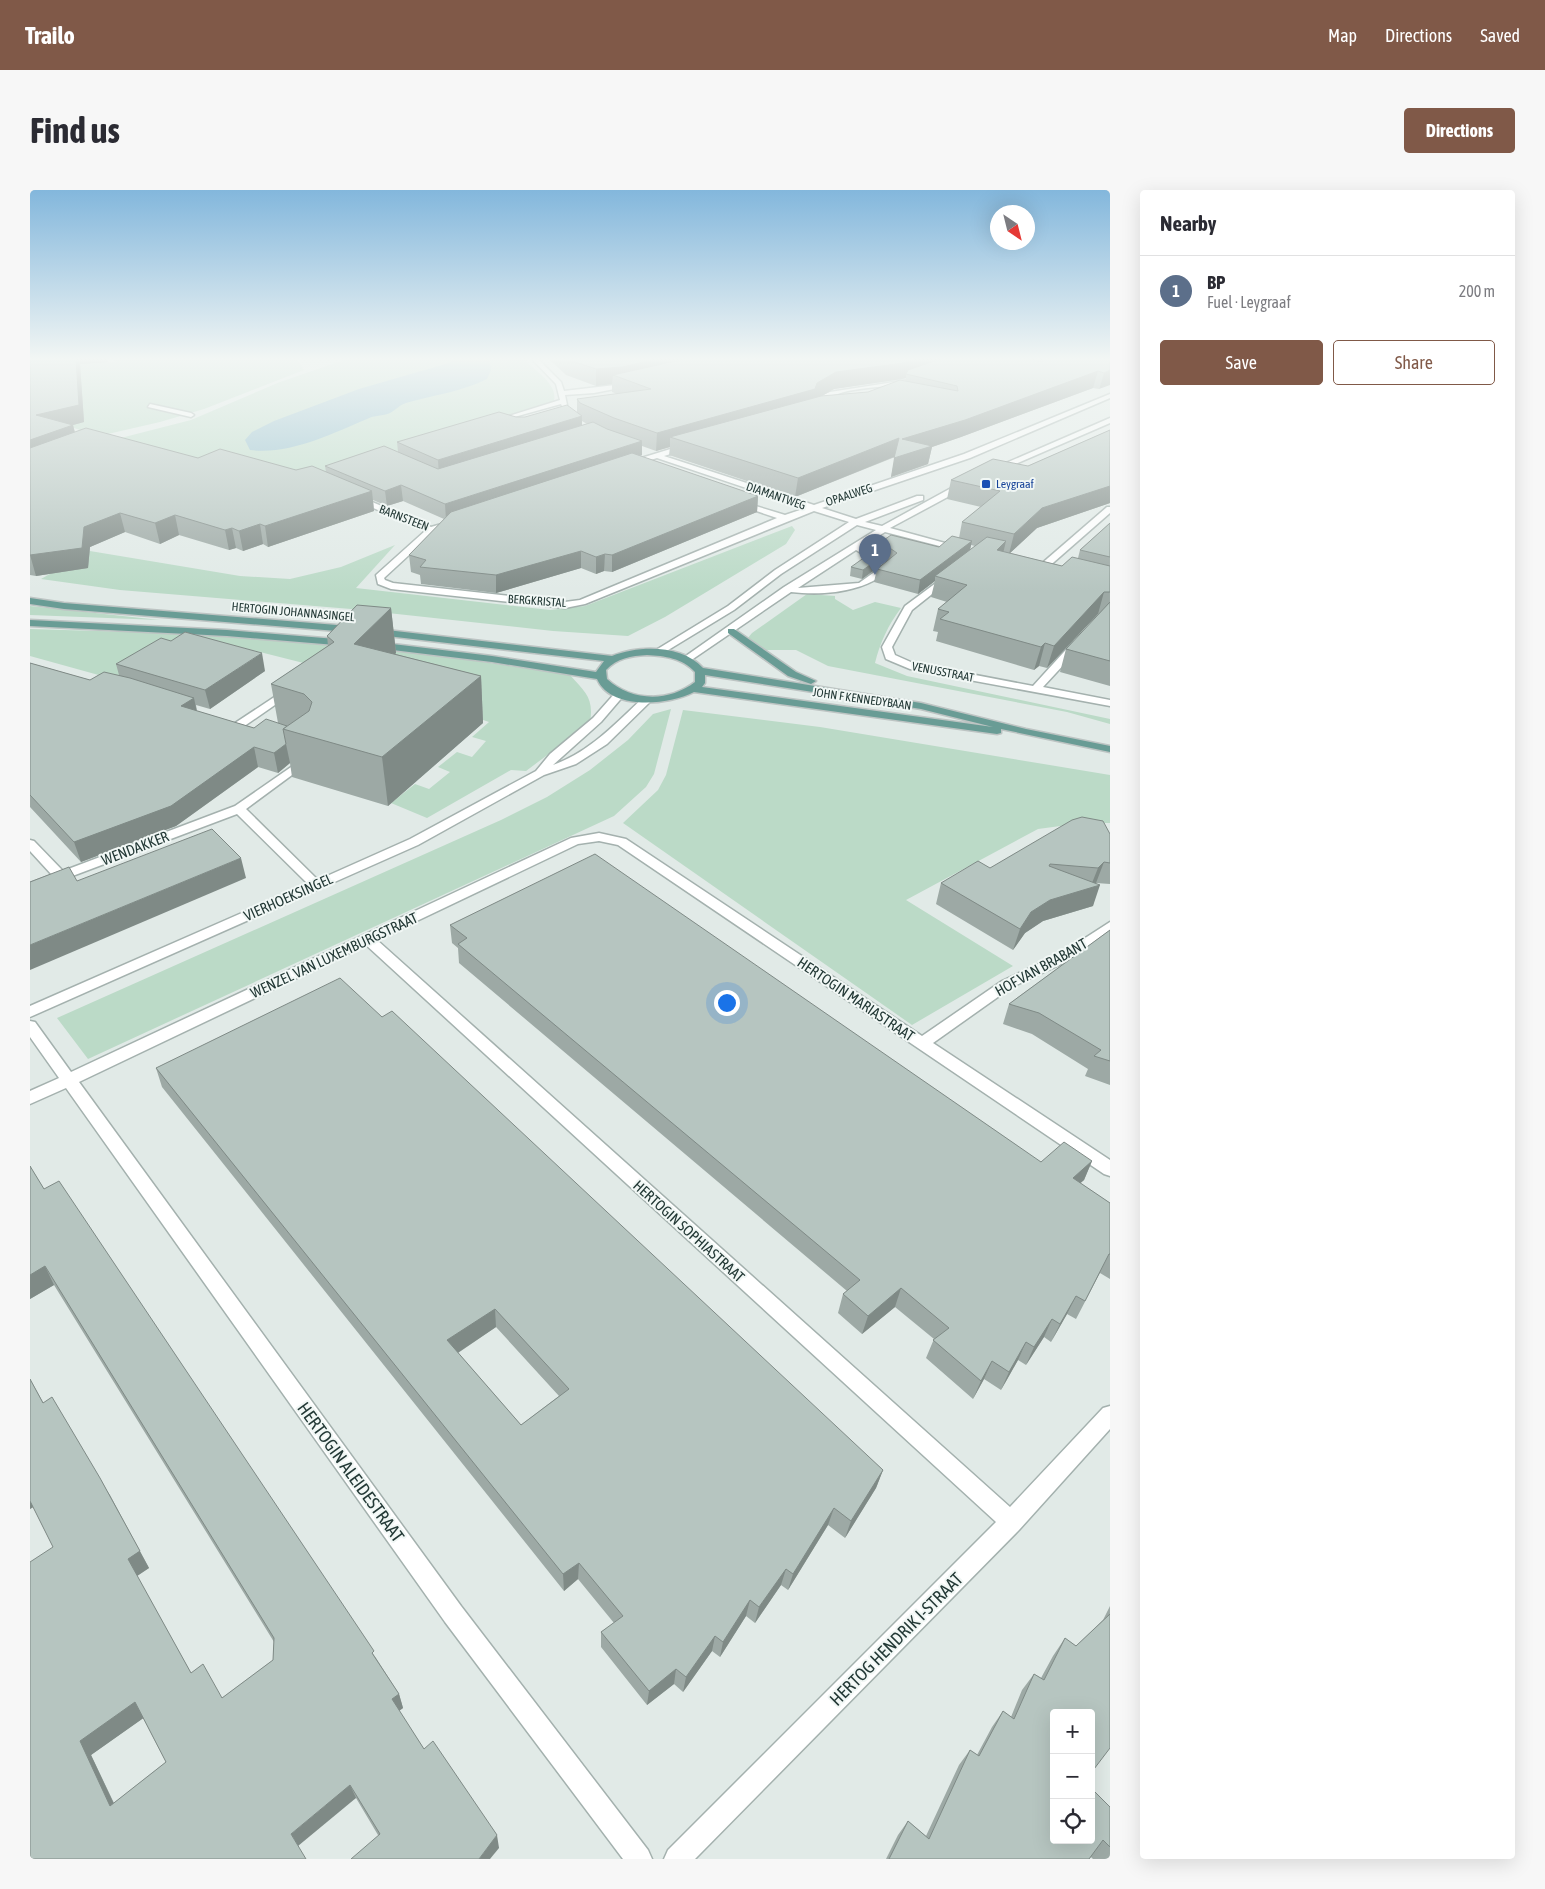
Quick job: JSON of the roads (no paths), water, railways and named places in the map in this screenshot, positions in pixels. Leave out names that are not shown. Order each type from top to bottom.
[{"type":"main road","name":"HERTOGIN JOHANNASINGEL","points":[[30,601],[93,609],[362,630],[613,659]]},
{"type":"main road","name":"HERTOGIN JOHANNASINGEL","points":[[30,623],[227,633],[362,644],[492,659],[600,676]]},
{"type":"main road","points":[[731,631],[798,677],[855,694]]},
{"type":"main road","points":[[660,652],[687,660],[700,670],[700,683],[694,689],[674,697],[648,699],[620,694],[605,685],[600,676],[606,664],[613,659],[634,653],[660,652]]},
{"type":"main road","name":"JOHN F KENNEDYBAAN","points":[[700,670],[855,694],[930,708],[1026,732],[1110,749]]},
{"type":"main road","name":"JOHN F KENNEDYBAAN","points":[[694,689],[983,730],[1026,732]]},
{"type":"street","name":"OPAALWEG","points":[[812,508],[967,456],[1013,437]]},
{"type":"street","points":[[989,473],[1071,437]]},
{"type":"street","points":[[623,466],[697,443]]},
{"type":"street","name":"DIAMANTWEG","points":[[647,452],[856,522],[971,551]]},
{"type":"street","points":[[632,463],[650,470]]},
{"type":"street","points":[[660,652],[731,608],[856,522],[972,480],[907,514],[687,660]]},
{"type":"street","name":"BARNSTEEN","points":[[346,494],[430,530],[465,519]]},
{"type":"street","name":"DIAMANTWEG","points":[[730,498],[785,518]]},
{"type":"street","name":"BERGKRISTAL","points":[[430,530],[379,577],[381,582],[391,586],[566,605],[595,599],[812,508]]},
{"type":"street","points":[[1053,570],[1039,566],[1098,524],[1110,508]]},
{"type":"street","points":[[764,584],[804,591],[861,585],[889,566],[857,547]]},
{"type":"street","name":"VENUSSTRAAT","points":[[956,572],[908,608],[887,647],[890,657],[910,666],[1110,703]]},
{"type":"street","points":[[1036,690],[1082,639]]},
{"type":"street","points":[[256,730],[234,724],[304,680]]},
{"type":"street","name":"VIERHOEKSINGEL","points":[[540,773],[554,756],[582,733],[620,694]]},
{"type":"street","name":"VIERHOEKSINGEL","points":[[30,1012],[315,884],[414,842],[540,773],[584,756],[621,727],[648,699]]},
{"type":"street","name":"WENDAKKER","points":[[30,888],[239,809],[310,757],[312,751],[306,745]]},
{"type":"street","points":[[239,809],[302,868],[315,884]]},
{"type":"street","name":"WENZEL VAN LUXEMBURGSTRAAT","points":[[30,1098],[575,841],[599,837]]},
{"type":"street","name":"HERTOGIN MARIASTRAAT","points":[[599,837],[622,842],[1110,1169]]},
{"type":"street","points":[[30,844],[60,876]]},
{"type":"street","name":"HOF VAN BRABANT","points":[[922,1043],[1007,984],[1067,956],[1110,926]]},
{"type":"street","name":"HERTOGIN SOPHIASTRAAT","points":[[368,939],[1011,1522]]},
{"type":"street","points":[[30,1026],[70,1079]]},
{"type":"street","name":"HERTOGIN ALEIDESTRAAT","points":[[70,1079],[147,1191],[453,1614],[639,1859]]},
{"type":"street","name":"HERTOG HENDRIK I-STRAAT","points":[[677,1859],[1011,1522],[1110,1415]]},
{"type":"water","points":[[248,437],[325,437],[295,446],[265,451],[250,450],[245,440]]},
{"type":"place","name":"Leygraaf","points":[[986,484]]},
{"type":"place","name":"BP","points":[[875,575]]}]
